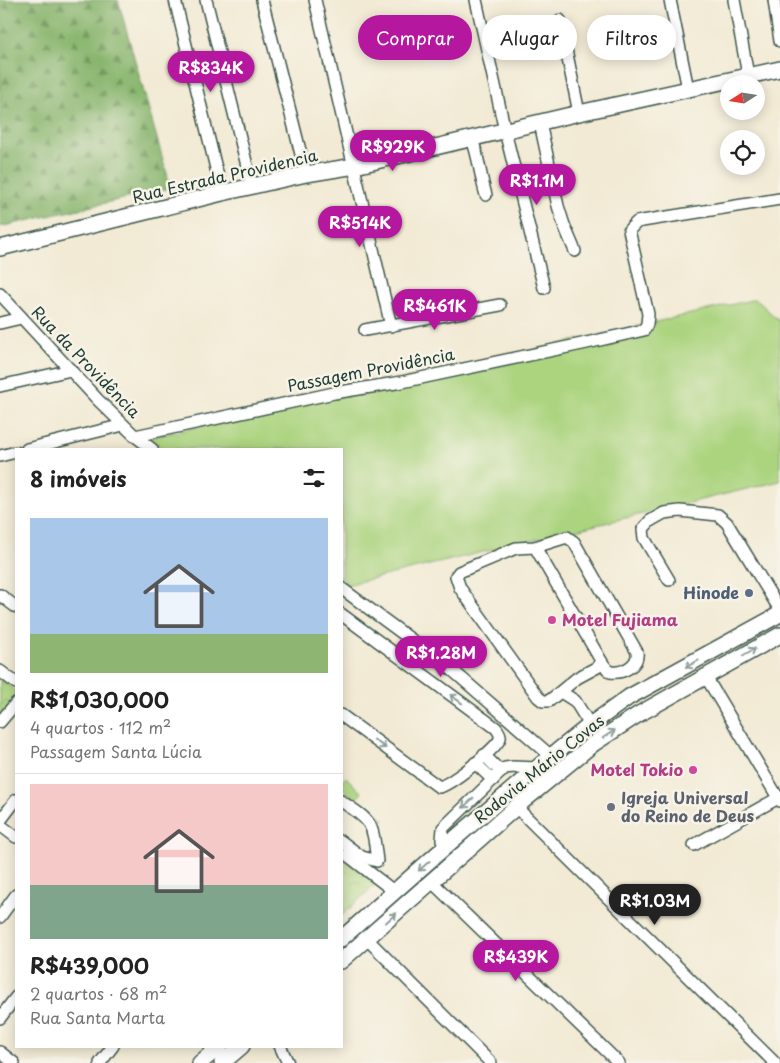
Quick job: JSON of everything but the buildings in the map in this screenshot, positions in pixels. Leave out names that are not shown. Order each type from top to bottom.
[{"type":"main road","name":"Rua Estrada Providencia","points":[[748,75],[780,69]]},
{"type":"main road","name":"Rua Estrada Providencia","points":[[0,248],[222,192],[306,174],[355,166],[720,81]]},
{"type":"main road","name":"Rodovia Mário Covas","points":[[343,937],[470,825],[590,725],[629,698],[780,614]]},
{"type":"main road","name":"Rodovia Mário Covas","points":[[343,959],[534,791],[593,744],[639,714],[780,635]]},
{"type":"main road","points":[[525,778],[533,780],[535,784],[534,791]]},
{"type":"main road","points":[[470,825],[469,833],[472,837],[475,839],[481,838]]},
{"type":"main road","points":[[200,1063],[218,1048]]},
{"type":"main road","points":[[222,1063],[240,1048]]},
{"type":"street","points":[[174,0],[222,192]]},
{"type":"street","points":[[206,0],[252,186]]},
{"type":"street","points":[[262,0],[306,174]]},
{"type":"street","points":[[315,0],[391,326]]},
{"type":"street","points":[[476,0],[505,131],[544,288]]},
{"type":"street","points":[[670,0],[688,88]]},
{"type":"street","points":[[734,0],[748,75]]},
{"type":"street","points":[[774,0],[780,41]]},
{"type":"street","points":[[568,60],[579,113]]},
{"type":"street","points":[[540,122],[558,206],[575,251]]},
{"type":"street","points":[[472,139],[486,195]]},
{"type":"street","name":"Passagem Providência","points":[[135,436],[334,393],[402,382],[644,330],[648,314],[629,230],[637,222],[780,199]]},
{"type":"street","name":"Rua da Providência","points":[[0,294],[124,425],[151,448]]},
{"type":"street","points":[[365,330],[500,305]]},
{"type":"street","points":[[0,323],[21,318]]},
{"type":"street","points":[[0,386],[71,370]]},
{"type":"street","points":[[32,448],[124,425]]},
{"type":"street","points":[[0,456],[15,452]]},
{"type":"street","points":[[669,580],[644,538],[643,529],[650,521],[664,513],[680,511],[718,515],[727,523],[780,610]]},
{"type":"street","points":[[535,547],[603,664],[610,672],[619,672],[636,663],[638,658],[637,652],[579,550],[568,537],[535,547],[516,548],[459,572],[456,576],[460,588],[538,698],[543,701],[549,701],[577,678],[603,664]]},
{"type":"street","points":[[343,589],[451,669],[551,756]]},
{"type":"street","points":[[0,595],[15,606]]},
{"type":"street","points":[[343,615],[496,728],[500,732],[500,738],[498,742],[451,782],[439,787],[343,716]]},
{"type":"street","points":[[0,671],[15,682]]},
{"type":"street","points":[[694,845],[779,798],[706,677]]},
{"type":"street","points":[[561,692],[576,701],[590,725]]},
{"type":"street","points":[[0,722],[15,704]]},
{"type":"street","points":[[479,759],[497,776]]},
{"type":"street","points":[[445,847],[442,840],[443,828],[506,768],[538,768]]},
{"type":"street","points":[[3,817],[15,801]]},
{"type":"street","points":[[343,802],[364,816],[370,824],[373,830],[377,861],[362,857],[343,843]]},
{"type":"street","points":[[516,807],[775,1063]]},
{"type":"street","points":[[0,825],[15,836]]},
{"type":"street","points":[[343,852],[395,892]]},
{"type":"street","points":[[432,882],[619,1063]]},
{"type":"street","points":[[8,914],[15,897]]},
{"type":"street","points":[[367,939],[491,1063]]},
{"type":"street","points":[[0,1018],[15,998]]},
{"type":"street","points":[[100,1063],[111,1048]]},
{"type":"street","points":[[281,1048],[288,1063]]},
{"type":"street","points":[[0,1052],[14,1063]]},
{"type":"green space","points":[[0,0],[118,0],[171,188],[0,227]]},
{"type":"green space","points":[[756,299],[780,322],[780,481],[346,585],[343,583],[343,448],[162,448],[149,438]]},
{"type":"green space","points":[[0,679],[15,690],[15,697],[0,716]]},
{"type":"green space","points":[[346,777],[362,793],[355,800],[343,789],[343,780]]},
{"type":"green space","points":[[368,805],[384,820],[375,821],[363,810]]},
{"type":"green space","points":[[343,859],[376,884],[343,914]]},
{"type":"place","name":"Hinode","points":[[749,593]]},
{"type":"place","name":"Motel Fujiama","points":[[552,620]]},
{"type":"place","name":"Motel Tokio","points":[[693,770]]},
{"type":"place","name":"Igreja Universal do Reino de Deus","points":[[611,807]]}]
